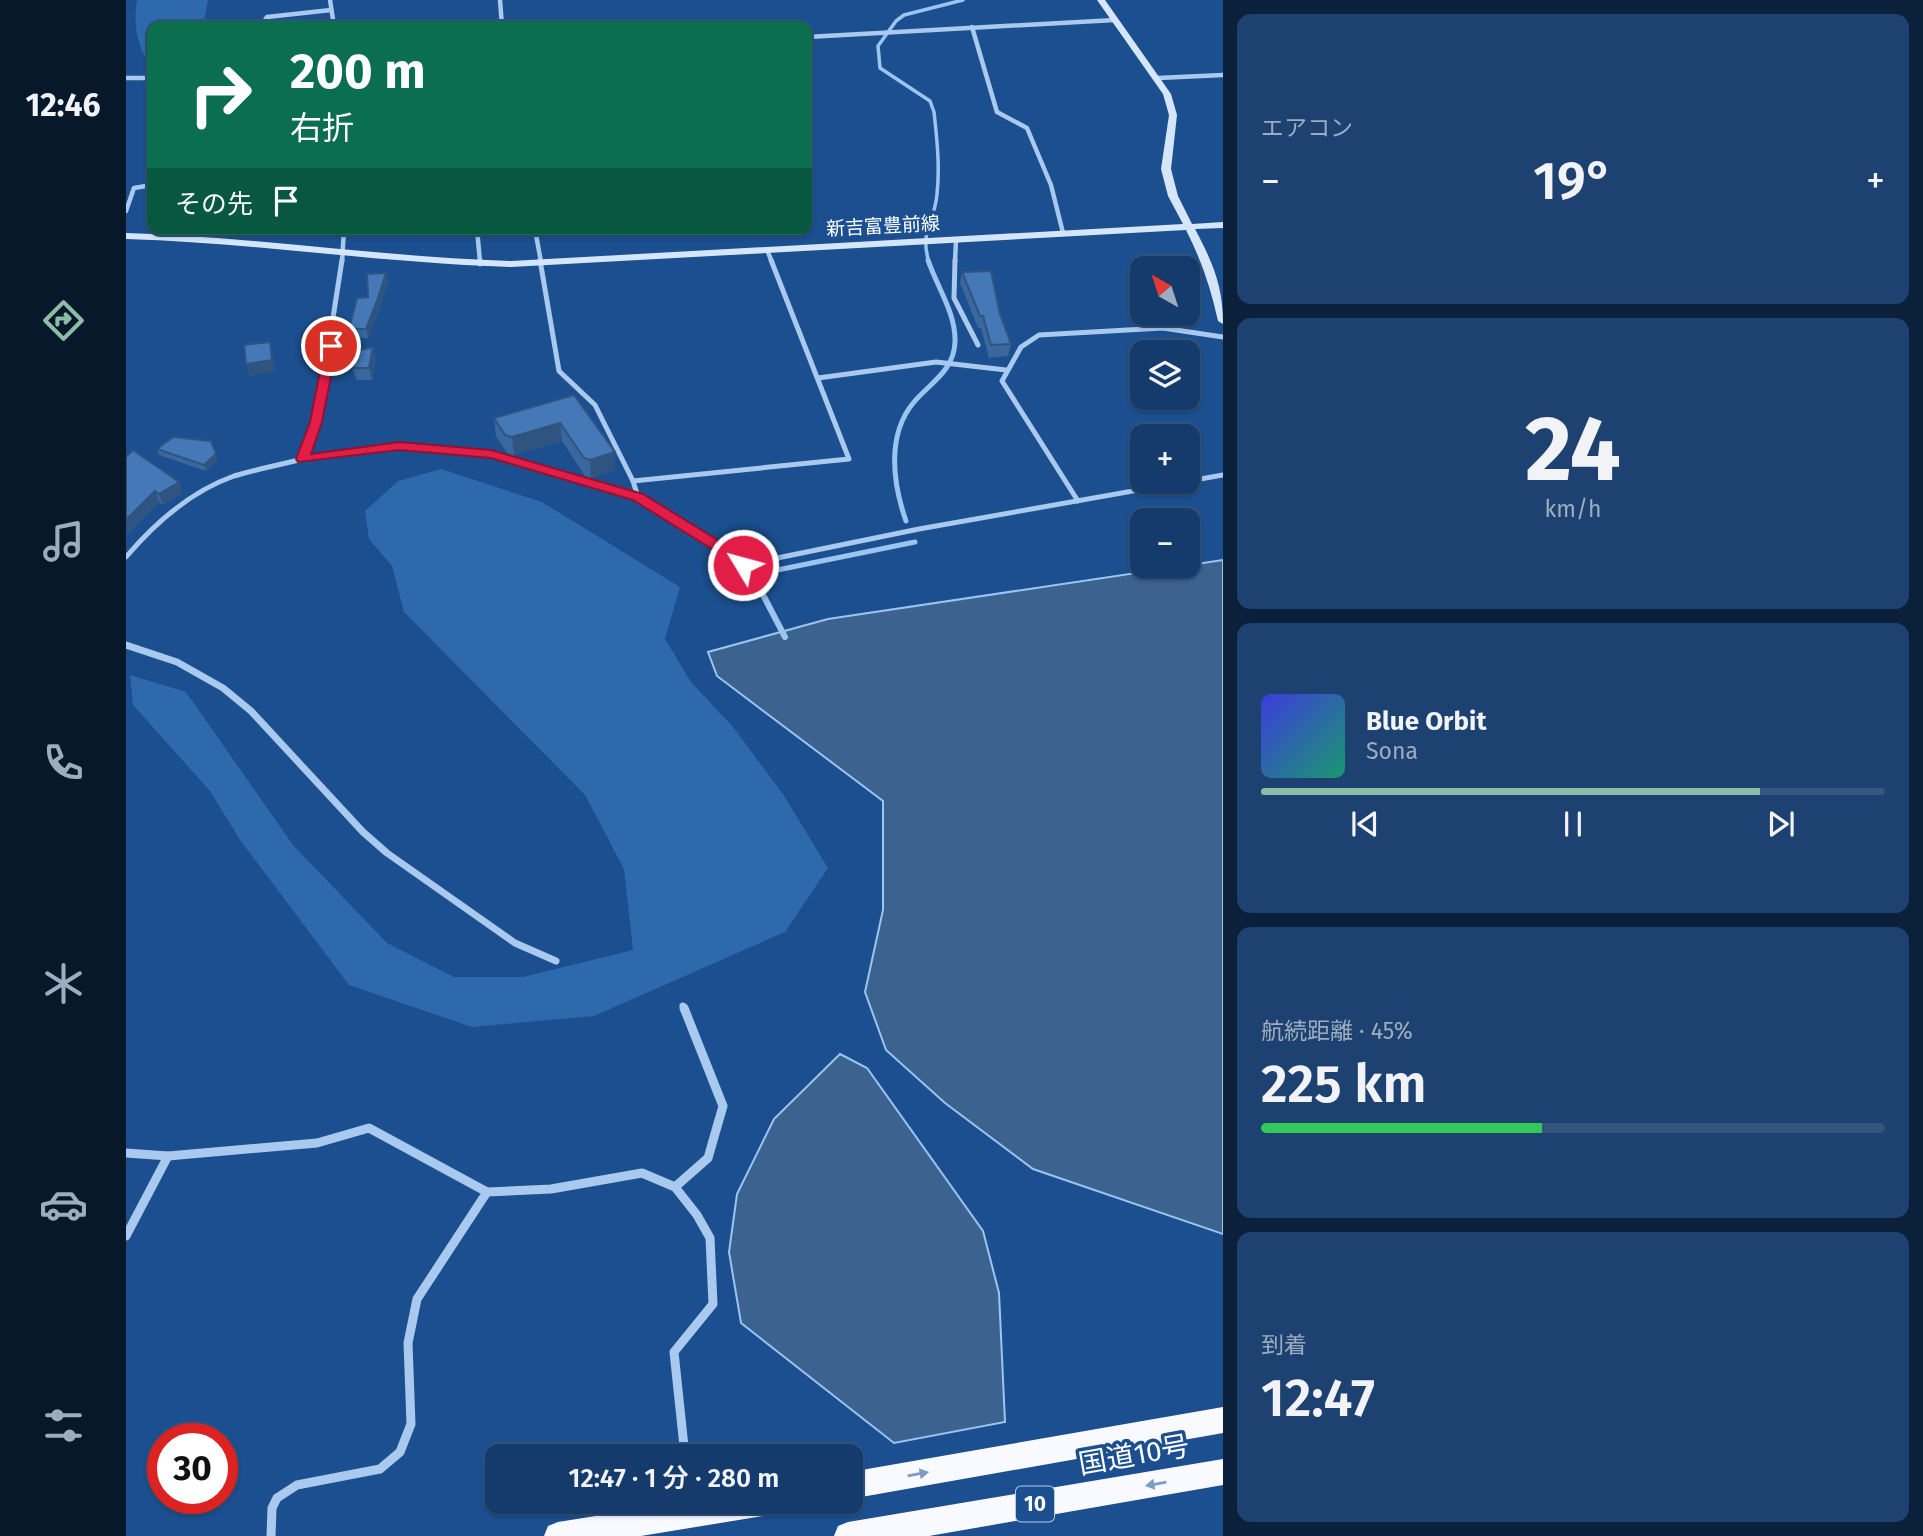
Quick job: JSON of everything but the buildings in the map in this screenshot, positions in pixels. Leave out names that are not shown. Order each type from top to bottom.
[{"type":"highway","name":"国道10号","points":[[863,1484],[1223,1420]]},
{"type":"highway","name":"国道10号","points":[[848,1536],[1223,1472]]},
{"type":"highway","points":[[558,1536],[662,1514]]},
{"type":"main road","points":[[1101,0],[1167,94],[1172,115],[1166,169],[1173,195],[1191,228],[1216,290],[1223,321]]},
{"type":"main road","name":"新吉富豊前線","points":[[126,236],[220,239],[343,253],[480,264],[1223,225]]},
{"type":"street","points":[[330,0],[333,21]]},
{"type":"street","points":[[500,0],[502,21]]},
{"type":"street","points":[[264,21],[267,17],[331,10]]},
{"type":"street","points":[[812,37],[1115,20]]},
{"type":"street","points":[[972,27],[997,112],[1027,128],[1051,186],[1063,233]]},
{"type":"street","points":[[1158,78],[1223,75]]},
{"type":"street","points":[[126,78],[147,78]]},
{"type":"street","points":[[126,211],[134,188],[147,186]]},
{"type":"street","points":[[303,459],[316,422],[336,320],[343,274],[344,235]]},
{"type":"street","points":[[478,235],[480,264]]},
{"type":"street","points":[[536,235],[559,371],[595,405],[638,497]]},
{"type":"street","points":[[956,240],[954,298],[978,345]]},
{"type":"street","points":[[632,481],[849,459],[767,250]]},
{"type":"street","points":[[1079,501],[1002,381],[1027,338],[1039,335],[1163,328],[1223,337]]},
{"type":"street","points":[[818,378],[936,362],[1006,370]]},
{"type":"street","points":[[126,557],[142,537],[180,505],[225,480],[303,459],[399,446],[491,454],[638,497],[724,550],[743,565],[919,529],[1223,475]]},
{"type":"street","points":[[126,645],[177,660],[232,694],[363,832],[387,853],[515,943],[556,961]]},
{"type":"street","points":[[675,1187],[708,1158],[723,1106],[683,1006]]},
{"type":"street","points":[[126,1153],[168,1156],[317,1143],[369,1128],[487,1192],[551,1189],[642,1173],[675,1187],[697,1215],[710,1238],[713,1304],[674,1352],[684,1444]]},
{"type":"street","points":[[126,1236],[168,1156]]},
{"type":"street","points":[[271,1536],[272,1508],[277,1498],[297,1485],[380,1469],[400,1452],[411,1424],[408,1343],[417,1299],[487,1192]]},
{"type":"shaded area","points":[[137,0],[208,0],[204,21],[147,21],[147,59],[137,36]]},
{"type":"shaded area","points":[[441,469],[542,502],[680,587],[665,639],[691,682],[733,727],[783,794],[828,868],[785,932],[594,1016],[472,1027],[349,985],[240,840],[210,791],[133,705],[130,675],[186,692],[293,845],[387,943],[454,977],[523,977],[633,950],[624,869],[585,795],[404,612],[392,566],[369,539],[365,511],[398,481]]},
{"type":"shaded area","points":[[1223,560],[1223,1234],[1033,1169],[945,1103],[886,1050],[865,992],[883,910],[883,801],[717,676],[708,652],[828,619],[1130,574],[1130,578],[1200,578],[1200,563]]},
{"type":"shaded area","points":[[840,1054],[867,1068],[983,1231],[999,1293],[1005,1422],[894,1443],[741,1323],[729,1252],[737,1194],[774,1119]]},
{"type":"waterway","points":[[929,262],[926,242],[936,204],[938,174],[934,112],[930,101],[880,68],[878,46],[896,21],[904,15],[963,0]]},
{"type":"waterway","points":[[906,521],[895,476],[899,429],[914,402],[946,369],[954,352],[955,342],[949,310],[928,260]]},
{"type":"waterway","points":[[762,592],[753,575],[915,542]]},
{"type":"waterway","points":[[761,591],[785,637]]},
{"type":"route","points":[[331,346],[316,422],[303,459],[399,446],[491,454],[638,497],[724,550],[743,565]]}]
